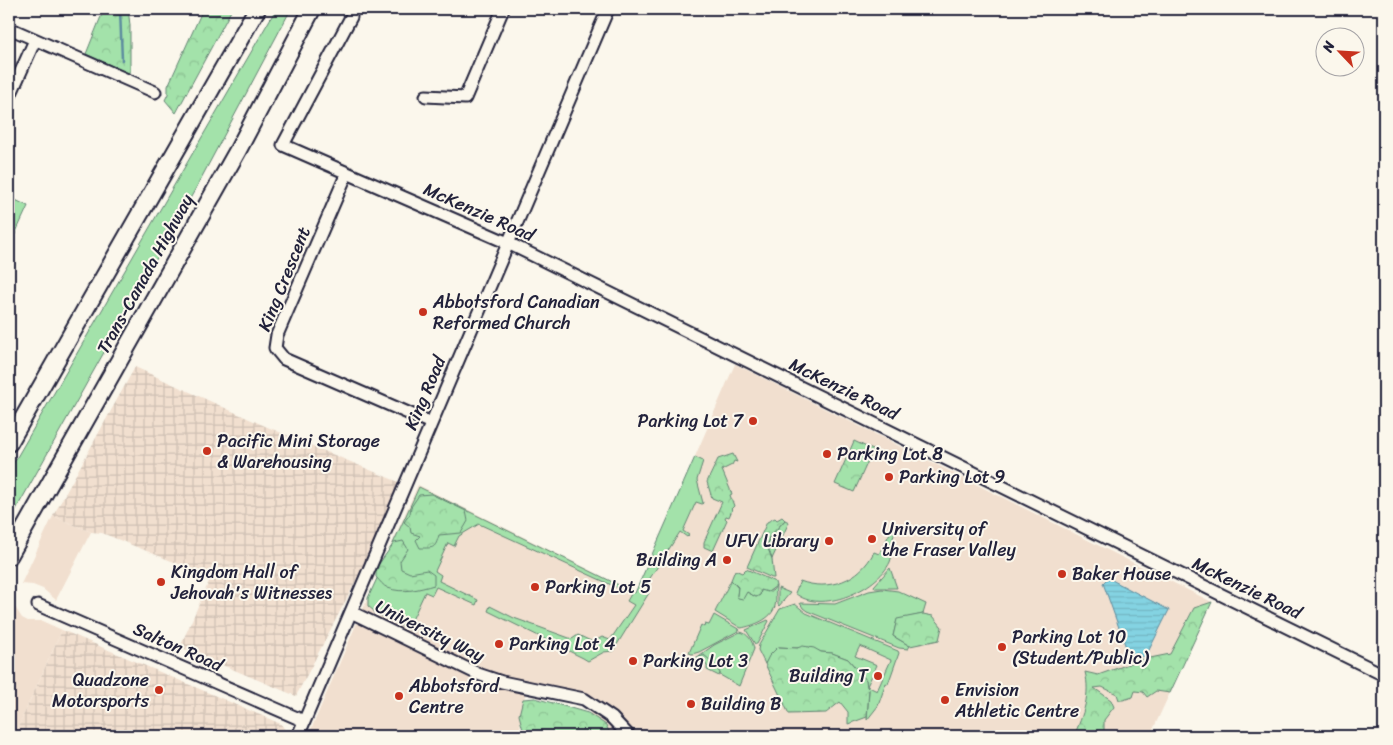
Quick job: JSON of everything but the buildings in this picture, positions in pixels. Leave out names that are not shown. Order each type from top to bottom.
[{"type":"highway","name":"Trans-Canada Highway","points":[[9,443],[257,9]]},
{"type":"highway","name":"Trans-Canada Highway","points":[[9,556],[238,150],[312,9]]},
{"type":"street","points":[[426,96],[465,98],[503,9]]},
{"type":"street","name":"King Road","points":[[298,736],[608,9]]},
{"type":"street","name":"McKenzie Road","points":[[351,18],[283,145],[508,243],[1384,675]]},
{"type":"street","points":[[9,28],[155,92]]},
{"type":"street","points":[[9,98],[35,40]]},
{"type":"street","name":"King Crescent","points":[[347,173],[277,335],[275,348],[284,359],[431,423]]},
{"type":"street","name":"Salton Road","points":[[38,605],[304,720]]},
{"type":"street","name":"University Way","points":[[351,612],[478,674],[502,682],[584,699],[612,718],[629,736]]},
{"type":"shaded area","name":"University of the Fraser Valley","points":[[735,364],[1212,602],[1150,736],[581,736],[591,710],[573,701],[525,694],[520,728],[515,736],[310,736],[309,734],[352,634],[418,485],[636,593]]},
{"type":"shaded area","name":"Pacific Mini Storage & Warehousing","points":[[135,367],[265,426],[401,483],[369,560],[360,573],[296,696],[180,647],[211,577],[102,533],[91,532],[53,516]]},
{"type":"shaded area","points":[[53,516],[91,532],[56,600],[43,589],[33,585],[21,584]]},
{"type":"shaded area","points":[[11,601],[22,618],[28,621],[42,621],[62,630],[14,736],[9,736],[9,605]]},
{"type":"shaded area","points":[[62,630],[281,724],[285,730],[282,736],[14,736]]},
{"type":"green space","points":[[104,9],[128,9],[130,25],[130,74],[86,54]]},
{"type":"green space","points":[[203,9],[232,9],[176,113],[165,100],[168,94],[168,86]]},
{"type":"green space","points":[[276,9],[291,9],[196,188],[9,522],[9,471]]},
{"type":"green space","points":[[9,197],[28,206],[10,245],[9,244]]},
{"type":"green space","points":[[854,441],[873,450],[854,492],[835,484]]},
{"type":"green space","points":[[733,454],[737,462],[734,461],[732,465],[722,470],[732,494],[730,495],[734,506],[729,517],[726,516],[725,518],[727,520],[713,551],[704,547],[704,542],[722,502],[712,498],[707,482],[718,459]]},
{"type":"green space","points":[[695,457],[703,461],[697,480],[703,503],[696,502],[683,531],[689,535],[687,537],[680,532],[643,589],[649,593],[613,651],[604,652],[588,661],[488,611],[490,606],[514,618],[572,639],[578,635],[593,642],[602,637],[610,640],[634,605],[627,601],[631,594],[479,524],[459,536],[454,546],[448,543],[435,571],[441,575],[439,581],[478,600],[476,605],[436,587],[432,595],[425,592],[412,620],[419,624],[414,632],[374,612],[368,606],[368,598],[419,487],[635,593]]},
{"type":"green space","points":[[431,494],[466,511],[468,521],[461,533],[439,535],[433,547],[420,548],[416,540],[420,536],[411,533],[410,527],[404,522],[419,495]]},
{"type":"green space","points":[[782,517],[785,520],[769,537],[767,546],[772,559],[774,578],[772,578],[747,567],[767,522]]},
{"type":"green space","points":[[785,520],[789,522],[772,559],[768,541]]},
{"type":"green space","points":[[891,531],[895,531],[890,562],[873,582],[861,590],[833,600],[819,601],[806,599],[795,593],[800,581],[822,585],[843,581],[852,576],[861,570],[874,552],[879,554]]},
{"type":"green space","points":[[403,541],[408,549],[400,561],[401,569],[410,573],[427,570],[434,575],[434,585],[399,591],[386,587],[376,577],[376,568],[394,543]]},
{"type":"green space","points":[[890,568],[897,588],[875,588],[874,586]]},
{"type":"green space","points":[[746,569],[775,582],[776,586],[768,592],[761,590],[760,595],[756,597],[747,592],[743,599],[738,598],[738,587],[731,580],[735,570],[742,573]]},
{"type":"green space","points":[[731,580],[738,588],[737,596],[747,592],[756,597],[760,595],[761,590],[772,591],[776,586],[776,604],[770,615],[756,624],[741,628],[715,612]]},
{"type":"green space","points":[[778,588],[790,593],[779,606],[778,605]]},
{"type":"green space","points":[[882,589],[898,591],[926,604],[923,614],[897,620],[893,636],[910,646],[908,649],[899,648],[807,611],[800,603],[835,604],[869,591]]},
{"type":"green space","points":[[1212,602],[1170,693],[1156,691],[1147,697],[1143,692],[1135,691],[1133,697],[1119,700],[1117,694],[1102,687],[1094,688],[1111,700],[1114,707],[1104,720],[1104,736],[1074,736],[1087,697],[1085,672],[1098,675],[1140,660],[1170,654],[1194,608]]},
{"type":"green space","points":[[795,604],[806,613],[898,651],[899,653],[888,684],[886,683],[878,706],[867,720],[869,690],[867,687],[866,680],[848,659],[809,647],[779,647],[765,664],[758,650],[759,645],[780,609]],"holes":[[[860,646],[891,660],[877,691],[867,686],[877,665],[855,656]]]},
{"type":"green space","points":[[923,614],[933,616],[942,627],[939,640],[910,646],[893,636],[897,619]]},
{"type":"green space","points":[[714,615],[740,630],[699,652],[689,653],[701,625],[704,627],[705,624],[709,625]]},
{"type":"green space","points":[[768,620],[757,644],[755,644],[746,630]]},
{"type":"green space","points":[[740,632],[750,638],[754,649],[739,686],[720,675],[712,663],[704,657],[696,658],[714,645]]},
{"type":"green space","points":[[803,646],[848,659],[866,680],[869,689],[867,717],[848,724],[848,712],[840,702],[826,713],[789,714],[765,664],[769,656],[778,647],[797,648]]},
{"type":"green space","points":[[704,655],[720,673],[719,676],[707,670],[704,662],[695,659]]},
{"type":"green space","points":[[535,698],[588,713],[606,725],[611,736],[527,736],[524,734],[519,715],[523,699]]},
{"type":"water","points":[[1108,578],[1169,610],[1146,656],[1136,658],[1128,653],[1103,583]]},
{"type":"waterway","points":[[120,9],[122,60]]},
{"type":"place","name":"Abbotsford Canadian Reformed Church","points":[[423,312]]},
{"type":"place","name":"Parking Lot 7","points":[[753,421]]},
{"type":"place","name":"Pacific Mini Storage & Warehousing","points":[[207,451]]},
{"type":"place","name":"Parking Lot 8","points":[[827,454]]},
{"type":"place","name":"Parking Lot 9","points":[[889,477]]},
{"type":"place","name":"University of the Fraser Valley","points":[[872,539]]},
{"type":"place","name":"UFV Library","points":[[829,541]]},
{"type":"place","name":"Building A","points":[[727,560]]},
{"type":"place","name":"Baker House","points":[[1062,574]]},
{"type":"place","name":"Kingdom Hall of Jehovah's Witnesses","points":[[161,582]]},
{"type":"place","name":"Parking Lot 5","points":[[535,587]]},
{"type":"place","name":"Parking Lot 4","points":[[499,644]]},
{"type":"place","name":"Parking Lot 10 (Student/Public)","points":[[1002,647]]},
{"type":"place","name":"Parking Lot 3","points":[[633,661]]},
{"type":"place","name":"Building T","points":[[878,676]]},
{"type":"place","name":"Quadzone Motorsports","points":[[159,690]]},
{"type":"place","name":"Abbotsford Centre","points":[[399,696]]},
{"type":"place","name":"Envision Athletic Centre","points":[[945,700]]},
{"type":"place","name":"Building B","points":[[691,704]]}]
